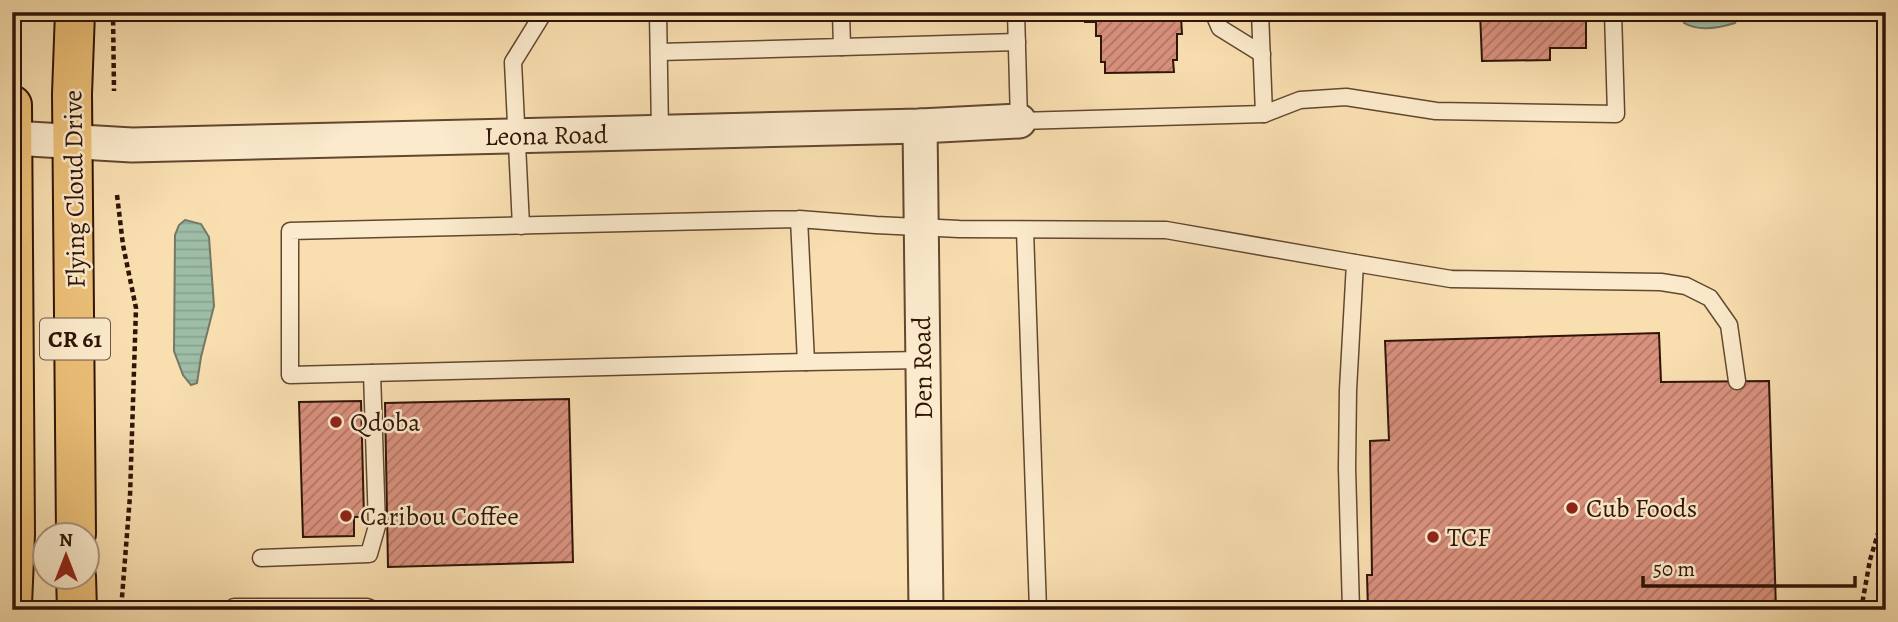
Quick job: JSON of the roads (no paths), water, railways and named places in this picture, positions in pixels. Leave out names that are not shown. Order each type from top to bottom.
[{"type":"main road","name":"Flying Cloud Drive","points":[[75,12],[76,520]]},
{"type":"main road","name":"CR 61","points":[[12,605],[15,534],[13,127]]},
{"type":"main road","points":[[76,590],[77,610]]},
{"type":"street","name":"Leona Road","points":[[13,127],[74,143],[132,145],[920,126],[1019,121]]},
{"type":"street","name":"Den Road","points":[[920,126],[926,610]]},
{"type":"lane","points":[[521,226],[513,62],[544,12]]},
{"type":"lane","points":[[658,12],[660,132]]},
{"type":"lane","points":[[841,12],[842,47]]},
{"type":"lane","points":[[1016,12],[1019,121],[1264,114],[1300,100],[1346,97],[1436,111],[1616,114],[1614,12]]},
{"type":"lane","points":[[1213,12],[1220,28],[1262,54]]},
{"type":"lane","points":[[1259,12],[1264,114]]},
{"type":"lane","points":[[659,52],[1017,42]]},
{"type":"lane","points":[[799,219],[806,362]]},
{"type":"lane","points":[[922,360],[290,374],[290,232],[799,219],[920,227],[1166,230],[1451,279],[1661,282],[1686,286],[1710,298],[1729,325],[1737,381]]},
{"type":"lane","points":[[1025,230],[1038,610]]},
{"type":"lane","points":[[1351,610],[1346,468],[1355,263]]},
{"type":"lane","points":[[261,558],[369,554],[377,526],[372,373]]},
{"type":"lane","points":[[234,608],[367,607],[374,610]]},
{"type":"place","name":"Qdoba","points":[[336,422]]},
{"type":"place","name":"Cub Foods","points":[[1572,508]]},
{"type":"place","name":"Caribou Coffee","points":[[346,516]]},
{"type":"place","name":"TCF","points":[[1433,537]]}]
